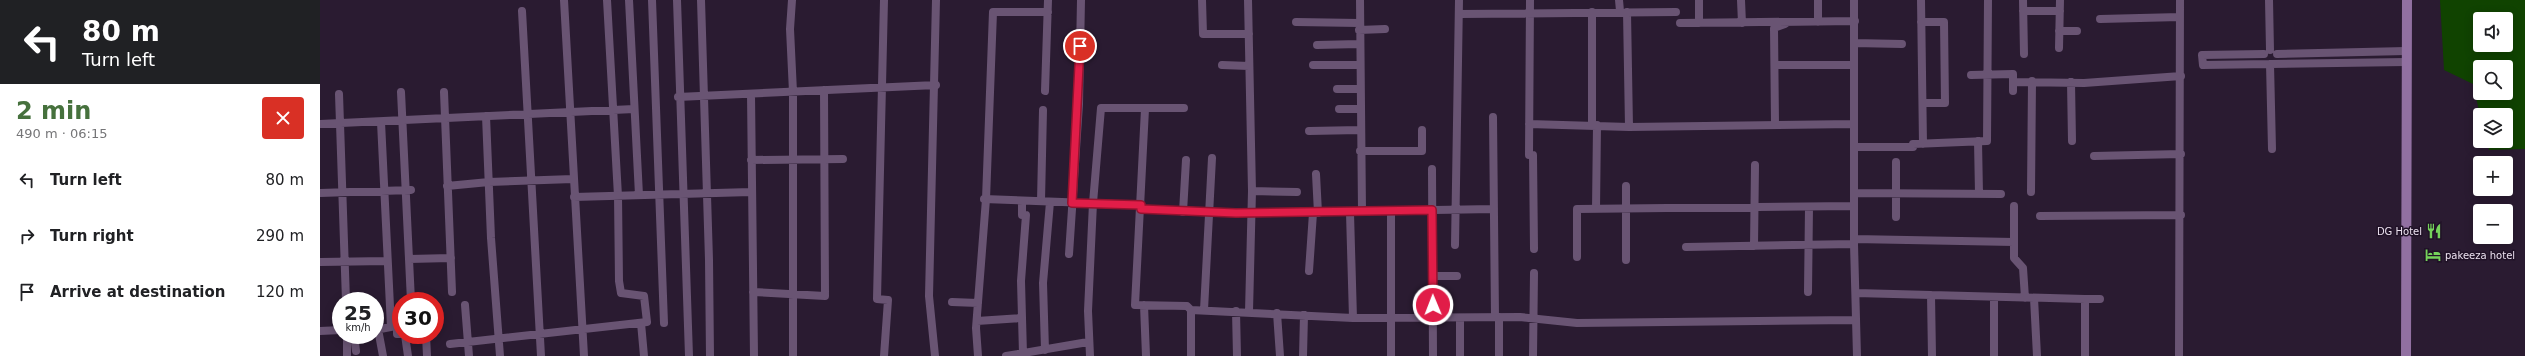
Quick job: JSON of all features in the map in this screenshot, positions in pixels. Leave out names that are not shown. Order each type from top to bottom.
[{"type":"main road","points":[[2406,356],[2407,0]]},
{"type":"street","points":[[564,0],[584,356]]},
{"type":"street","points":[[450,344],[647,322],[644,296],[621,293],[618,196],[606,0]]},
{"type":"street","points":[[629,0],[639,195]]},
{"type":"street","points":[[652,0],[664,323]]},
{"type":"street","points":[[678,0],[679,97],[689,356]]},
{"type":"street","points":[[701,0],[710,356]]},
{"type":"street","points":[[792,0],[790,29],[793,92],[793,356]]},
{"type":"street","points":[[884,0],[877,299],[888,300],[884,356]]},
{"type":"street","points":[[935,356],[929,296],[936,85],[936,0]]},
{"type":"street","points":[[1045,91],[1048,0]]},
{"type":"street","points":[[1069,254],[1079,104],[1081,0]]},
{"type":"street","points":[[1202,0],[1203,34],[1249,34]]},
{"type":"street","points":[[1248,0],[1252,191],[1250,213],[1249,312]]},
{"type":"street","points":[[1360,0],[1360,150],[1362,211]]},
{"type":"street","points":[[1455,245],[1456,155],[1458,151],[1459,0]]},
{"type":"street","points":[[1530,0],[1529,154],[1533,155],[1534,250]]},
{"type":"street","points":[[1619,0],[1623,12],[1629,128]]},
{"type":"street","points":[[1699,0],[1699,23]]},
{"type":"street","points":[[1741,0],[1742,23]]},
{"type":"street","points":[[1818,0],[1818,22]]},
{"type":"street","points":[[1854,0],[1854,242],[1857,356]]},
{"type":"street","points":[[1921,0],[1924,144]]},
{"type":"street","points":[[1854,148],[1913,147],[1913,144],[1987,141],[1988,0]]},
{"type":"street","points":[[2023,0],[2024,54]]},
{"type":"street","points":[[2059,48],[2060,0]]},
{"type":"street","points":[[2179,356],[2181,216],[2180,0]]},
{"type":"street","points":[[2269,0],[2270,53],[2264,60],[2271,64]]},
{"type":"street","points":[[2023,11],[2060,10]]},
{"type":"street","points":[[522,11],[541,356]]},
{"type":"street","points":[[978,356],[977,321],[985,199],[993,12],[1048,12]]},
{"type":"street","points":[[1458,14],[1530,15],[1592,12],[1676,12]]},
{"type":"street","points":[[1592,12],[1596,209]]},
{"type":"street","points":[[2100,19],[2180,16]]},
{"type":"street","points":[[1680,23],[1854,21]]},
{"type":"street","points":[[1296,22],[1385,29]]},
{"type":"street","points":[[1775,124],[1774,28],[1788,22]]},
{"type":"street","points":[[1921,22],[1944,22],[1945,103],[1923,104]]},
{"type":"street","points":[[2059,31],[2077,31]]},
{"type":"street","points":[[1854,43],[1902,44]]},
{"type":"street","points":[[1316,45],[1359,44]]},
{"type":"street","points":[[2406,51],[2270,53],[2202,56],[2203,65],[2406,62]]},
{"type":"street","points":[[2270,53],[2278,60],[2271,64]]},
{"type":"street","points":[[2271,64],[2272,149]]},
{"type":"street","points":[[1222,65],[1249,66]]},
{"type":"street","points":[[1313,65],[1360,65]]},
{"type":"street","points":[[1774,65],[1854,65]]},
{"type":"street","points":[[1971,75],[2014,74],[2013,91]]},
{"type":"street","points":[[2014,82],[2071,82],[2181,76]]},
{"type":"street","points":[[2031,192],[2032,81]]},
{"type":"street","points":[[2071,82],[2072,141]]},
{"type":"street","points":[[679,97],[936,85]]},
{"type":"street","points":[[1337,89],[1360,89]]},
{"type":"street","points":[[753,292],[825,296],[824,90]]},
{"type":"street","points":[[401,92],[410,190],[409,259],[411,292]]},
{"type":"street","points":[[444,92],[452,292]]},
{"type":"street","points":[[339,94],[346,292]]},
{"type":"street","points":[[750,94],[754,356],[751,356]]},
{"type":"street","points":[[1090,356],[1088,342],[1093,203],[1101,108],[1184,108]]},
{"type":"street","points":[[320,124],[634,109]]},
{"type":"street","points":[[1145,109],[1135,305],[1187,306],[1191,310],[1277,313],[1353,318],[1460,319],[1497,317],[1533,318],[1577,323],[1856,320]]},
{"type":"street","points":[[1340,109],[1360,109]]},
{"type":"street","points":[[1041,202],[1043,110]]},
{"type":"street","points":[[486,116],[500,356]]},
{"type":"street","points":[[1493,117],[1494,209],[1499,356]]},
{"type":"street","points":[[381,122],[387,261],[392,297]]},
{"type":"street","points":[[1529,124],[1594,125],[1629,128],[1775,124],[1854,124]]},
{"type":"street","points":[[1309,131],[1360,130]]},
{"type":"street","points":[[1360,150],[1422,151],[1422,130]]},
{"type":"street","points":[[1978,141],[1979,194]]},
{"type":"street","points":[[2094,156],[2180,154]]},
{"type":"street","points":[[1204,310],[1212,158]]},
{"type":"street","points":[[751,160],[843,159]]},
{"type":"street","points":[[1182,212],[1186,160]]},
{"type":"street","points":[[1896,162],[1896,217]]},
{"type":"street","points":[[1754,246],[1755,165]]},
{"type":"street","points":[[1432,169],[1433,356]]},
{"type":"street","points":[[1309,271],[1316,213],[1316,174]]},
{"type":"street","points":[[448,186],[489,182],[573,179]]},
{"type":"street","points":[[1626,186],[1626,260]]},
{"type":"street","points":[[320,193],[410,190]]},
{"type":"street","points":[[1252,191],[1296,192]]},
{"type":"street","points":[[574,197],[751,192]]},
{"type":"street","points":[[1854,192],[2001,194]]},
{"type":"street","points":[[985,199],[1093,203],[1182,212],[1208,213],[1350,213],[1391,210],[1494,209]]},
{"type":"street","points":[[1022,201],[1022,215],[1026,215],[1021,318],[1023,354]]},
{"type":"street","points":[[1045,350],[1043,283],[1050,202]]},
{"type":"street","points":[[1577,258],[1577,209],[1626,210],[1854,206]]},
{"type":"street","points":[[2014,206],[2014,258],[2023,268],[2025,298]]},
{"type":"street","points":[[1808,292],[1807,245],[1809,207]]},
{"type":"street","points":[[1391,210],[1391,356]]},
{"type":"street","points":[[1350,213],[1353,318]]},
{"type":"street","points":[[2040,216],[2181,216]]},
{"type":"street","points":[[1686,247],[1807,245],[1854,242],[2014,242]]},
{"type":"street","points":[[409,259],[451,258]]},
{"type":"street","points":[[320,262],[387,261]]},
{"type":"street","points":[[1533,356],[1534,273]]},
{"type":"street","points":[[1433,276],[1457,276]]},
{"type":"street","points":[[1856,293],[2100,299]]},
{"type":"street","points":[[1931,295],[1932,356]]},
{"type":"street","points":[[1994,297],[1994,356]]},
{"type":"street","points":[[2034,298],[2037,356]]},
{"type":"street","points":[[2085,299],[2085,356]]},
{"type":"street","points":[[952,302],[978,303]]},
{"type":"street","points":[[1144,305],[1146,356]]},
{"type":"street","points":[[465,306],[469,356]]},
{"type":"street","points":[[1191,310],[1191,356]]},
{"type":"street","points":[[1236,311],[1237,356]]},
{"type":"street","points":[[1277,313],[1280,356]]},
{"type":"street","points":[[1303,356],[1304,315]]},
{"type":"street","points":[[977,321],[1021,318]]},
{"type":"street","points":[[1460,319],[1460,356]]},
{"type":"street","points":[[641,323],[644,356]]},
{"type":"street","points":[[320,331],[332,330]]},
{"type":"street","points":[[1006,356],[1034,354],[1045,350],[1088,342]]},
{"type":"street","points":[[347,344],[347,355]]},
{"type":"street","points":[[355,344],[356,351]]},
{"type":"street","points":[[380,344],[383,356]]},
{"type":"street","points":[[406,344],[408,356]]},
{"type":"street","points":[[427,344],[428,356]]},
{"type":"green space","points":[[2440,0],[2525,0],[2525,149],[2489,150],[2489,148],[2513,148],[2513,108],[2478,108],[2477,100],[2513,100],[2513,60],[2473,60],[2473,84],[2444,70]]},
{"type":"place","name":"DG Hotel","points":[[2434,231]]},
{"type":"place","name":"pakeeza hotel","points":[[2433,255]]},
{"type":"route","points":[[1080,46],[1079,104],[1072,203],[1141,205],[1141,209],[1208,213],[1350,213],[1362,211],[1432,210],[1433,305]]}]
